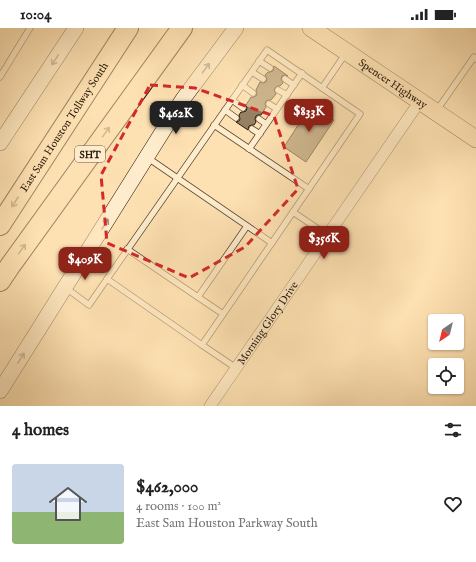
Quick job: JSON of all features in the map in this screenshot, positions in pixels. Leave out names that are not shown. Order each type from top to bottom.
[{"type":"highway","name":"East Sam Houston Tollway South","points":[[0,225],[128,28]]},
{"type":"highway","name":"SHT","points":[[0,281],[182,28]]},
{"type":"main road","points":[[0,143],[76,28]]},
{"type":"main road","points":[[217,53],[222,28]]},
{"type":"main road","points":[[0,391],[183,99],[236,28]]},
{"type":"main road","name":"Spencer Highway","points":[[311,28],[476,139]]},
{"type":"street","name":"Morning Glory Drive","points":[[210,406],[420,102]]},
{"type":"lane","points":[[0,77],[30,28]]},
{"type":"lane","points":[[65,288],[89,305],[267,50],[360,114],[202,345]]},
{"type":"lane","points":[[322,88],[346,52]]},
{"type":"lane","points":[[435,112],[475,57]]},
{"type":"lane","points":[[259,61],[270,68]]},
{"type":"lane","points":[[252,72],[263,79]]},
{"type":"lane","points":[[250,149],[302,73]]},
{"type":"lane","points":[[285,79],[294,85]]},
{"type":"lane","points":[[242,85],[253,93]]},
{"type":"lane","points":[[278,90],[286,95]]},
{"type":"lane","points":[[232,100],[243,108]]},
{"type":"lane","points":[[269,104],[277,109]]},
{"type":"lane","points":[[225,110],[236,118]]},
{"type":"lane","points":[[259,119],[266,124]]},
{"type":"lane","points":[[214,125],[308,189]]},
{"type":"lane","points":[[252,129],[260,134]]},
{"type":"lane","points":[[147,156],[272,243]]},
{"type":"lane","points":[[293,212],[327,235]]},
{"type":"lane","points":[[198,297],[247,226]]},
{"type":"lane","points":[[127,249],[223,314]]},
{"type":"lane","points":[[107,279],[236,368]]},
{"type":"highlighted area","points":[[150,85],[195,88],[274,116],[298,189],[245,247],[189,278],[107,243],[101,175]]},
{"type":"building","points":[[274,66],[288,76],[282,76],[281,79],[283,83],[275,88],[274,90],[276,94],[271,100],[266,101],[266,107],[261,115],[256,116],[256,122],[254,125],[249,126],[248,130],[236,122],[240,119],[239,115],[241,112],[246,111],[246,105],[251,97],[256,96],[256,90],[260,82],[266,82],[267,79],[265,75],[268,72],[273,71]]},
{"type":"building","points":[[311,105],[334,120],[306,162],[284,147]]}]
